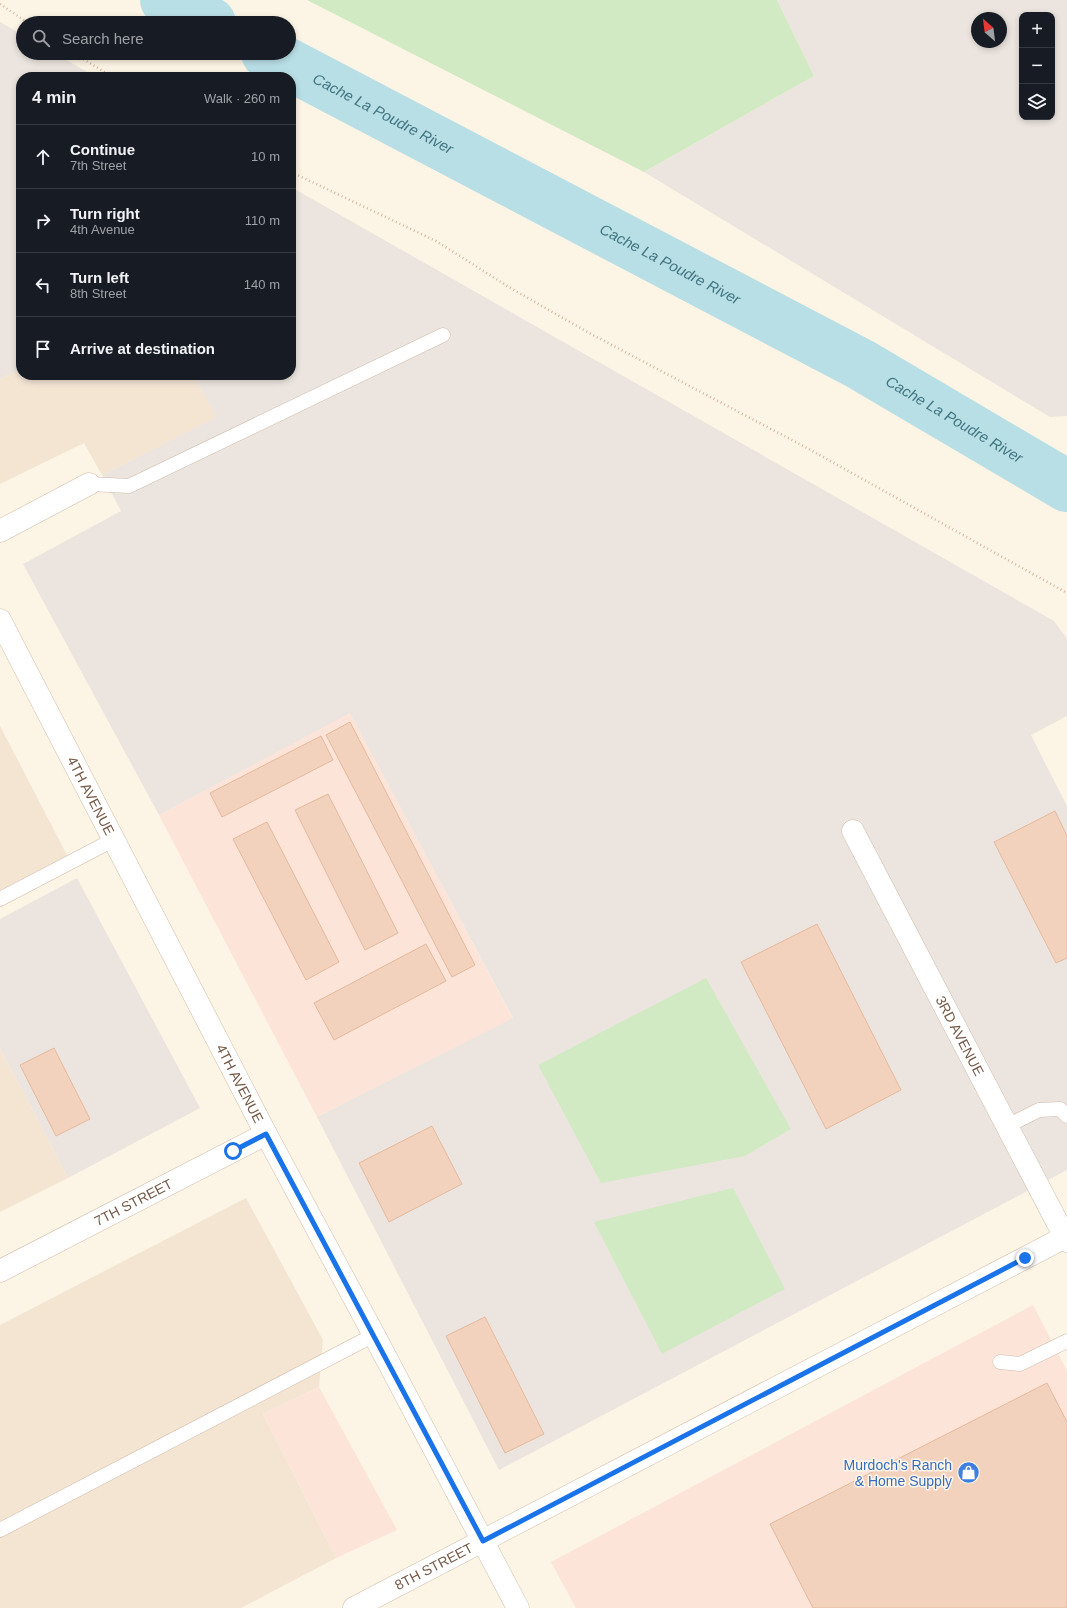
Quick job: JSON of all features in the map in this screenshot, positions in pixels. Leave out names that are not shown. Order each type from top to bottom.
[{"type":"street","points":[[0,531],[89,484]]},
{"type":"street","name":"4TH AVENUE","points":[[0,620],[266,1134],[518,1608]]},
{"type":"street","name":"3RD AVENUE","points":[[853,831],[1066,1238]]},
{"type":"street","name":"7TH STREET","points":[[0,1271],[266,1134]]},
{"type":"street","name":"8TH STREET","points":[[354,1608],[1066,1238]]},
{"type":"lane","points":[[89,484],[129,486],[443,335]]},
{"type":"lane","points":[[0,899],[113,840]]},
{"type":"lane","points":[[1007,1126],[1038,1110],[1060,1109],[1067,1116]]},
{"type":"lane","points":[[0,1530],[374,1335]]},
{"type":"lane","points":[[1000,1362],[1020,1364],[1067,1341]]},
{"type":"path","points":[[0,4],[18,16]]},
{"type":"path","points":[[83,60],[103,72]]},
{"type":"path","points":[[296,174],[436,241],[512,289],[591,334],[807,448],[1067,593]]},
{"type":"shaded area","points":[[777,0],[1067,0],[1067,416],[1050,417],[644,172],[814,76]]},
{"type":"shaded area","points":[[0,22],[16,31],[16,60],[66,60],[87,72],[16,72],[16,371],[0,379]]},
{"type":"shaded area","points":[[296,190],[1054,621],[1067,639],[1067,716],[1031,735],[1067,806],[1067,1170],[499,1470],[317,1117],[513,1018],[350,713],[159,815],[23,564],[121,511],[102,475],[217,417],[196,380],[296,380]]},
{"type":"shaded area","points":[[16,371],[16,380],[196,380],[218,417],[102,475],[84,443],[0,484],[0,379]]},
{"type":"shaded area","points":[[350,712],[513,1019],[317,1117],[159,815]]},
{"type":"shaded area","points":[[0,726],[68,857],[0,892]]},
{"type":"shaded area","points":[[77,878],[200,1108],[68,1178],[0,1048],[0,919]]},
{"type":"shaded area","points":[[0,1048],[68,1178],[0,1212]]},
{"type":"shaded area","points":[[246,1198],[323,1340],[319,1387],[263,1414],[336,1558],[241,1608],[0,1608],[0,1325]]},
{"type":"shaded area","points":[[1033,1305],[1067,1371],[1067,1608],[576,1608],[551,1562]]},
{"type":"shaded area","points":[[319,1387],[397,1530],[336,1558],[263,1414]]},
{"type":"green space","points":[[307,0],[777,0],[814,76],[644,172]]},
{"type":"green space","points":[[706,978],[791,1129],[745,1156],[601,1183],[538,1065]]},
{"type":"green space","points":[[733,1188],[785,1289],[662,1354],[594,1222]]},
{"type":"building","points":[[350,722],[475,965],[452,977],[326,735]]},
{"type":"building","points":[[321,736],[333,760],[222,817],[210,793]]},
{"type":"building","points":[[328,794],[398,933],[365,950],[295,810]]},
{"type":"building","points":[[1055,811],[1067,836],[1067,958],[1056,963],[994,842]]},
{"type":"building","points":[[267,822],[339,962],[306,980],[233,839]]},
{"type":"building","points":[[817,924],[901,1090],[826,1129],[741,962]]},
{"type":"building","points":[[426,944],[446,981],[334,1040],[314,1003]]},
{"type":"building","points":[[54,1048],[90,1119],[56,1136],[20,1065]]},
{"type":"building","points":[[432,1126],[462,1184],[389,1222],[359,1163]]},
{"type":"building","points":[[485,1317],[544,1434],[505,1453],[446,1336]]},
{"type":"building","name":"Murdoch's Ranch & Home Supply","points":[[1047,1383],[1067,1422],[1067,1608],[813,1608],[770,1524]]},
{"type":"waterway","name":"Cache La Poudre River","points":[[166,0],[197,16]]},
{"type":"waterway","name":"Cache La Poudre River","points":[[280,60],[860,364],[1067,486]]},
{"type":"place","name":"Murdoch's Ranch & Home Supply","points":[[968,1473]]},
{"type":"route","points":[[233,1151],[266,1134],[483,1541],[1025,1258]]}]
